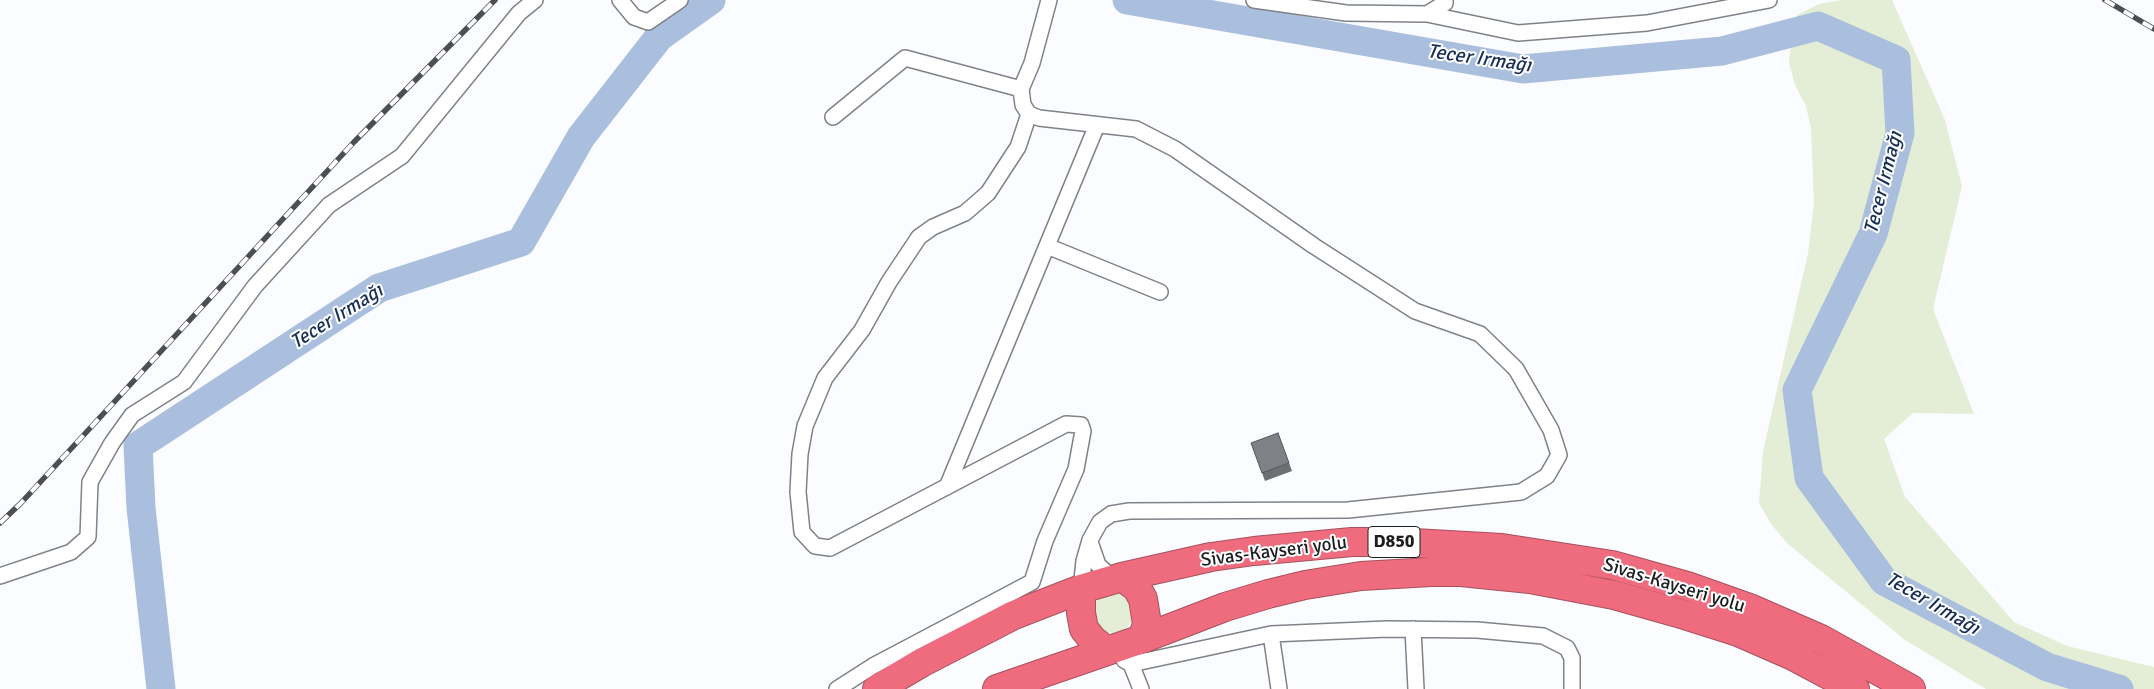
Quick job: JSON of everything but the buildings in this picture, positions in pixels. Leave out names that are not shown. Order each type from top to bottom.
[{"type":"highway","name":"Sivas-Kayseri yolu","points":[[877,689],[921,663],[1014,615],[1081,589],[1122,577],[1212,557],[1302,546],[1396,542],[1502,548],[1612,565],[1687,586],[1752,609],[1821,639],[1911,689]]},
{"type":"highway","name":"Sivas-Kayseri yolu","points":[[1011,687],[1225,607],[1305,585],[1401,572],[1461,572],[1530,579],[1614,595],[1678,613],[1762,642],[1855,689]]},
{"type":"highway","points":[[1122,577],[1137,588],[1143,599],[1146,624],[1142,639]]},
{"type":"highway","points":[[1081,589],[1081,613],[1084,629],[1092,640],[1107,651]]},
{"type":"street","points":[[0,576],[72,552],[88,536],[90,482],[112,443],[132,415],[184,382],[255,286],[329,205],[402,156],[519,13],[535,0]]},
{"type":"street","points":[[620,0],[634,17],[648,22],[680,0]]},
{"type":"street","points":[[1049,0],[1032,63],[1021,89],[1023,104],[1030,114],[1039,118],[1136,129],[1175,150],[1314,246],[1415,311],[1480,334],[1516,369],[1551,430],[1558,455],[1547,476],[1521,492],[1348,510],[1118,512],[1104,518],[1094,530],[1084,561],[1081,589]]},
{"type":"street","points":[[1254,0],[1346,13],[1428,14],[1518,33],[1647,23],[1769,0]]},
{"type":"street","points":[[1428,14],[1445,3],[1445,0]]},
{"type":"street","points":[[833,117],[905,58],[1021,89]]},
{"type":"street","points":[[837,689],[873,666],[1032,582],[1045,542],[1076,469],[1083,430],[1081,425],[1066,424],[830,548],[815,546],[802,532],[798,492],[800,454],[806,426],[824,378],[862,330],[889,282],[920,237],[933,227],[965,213],[988,193],[1018,147],[1030,114]]},
{"type":"street","points":[[947,487],[1097,125]]},
{"type":"street","points":[[1047,246],[1160,292]]},
{"type":"street","points":[[1090,540],[1098,565],[1107,573],[1122,577]]},
{"type":"street","points":[[1414,629],[1416,689]]},
{"type":"street","points":[[1130,664],[1271,634],[1327,630],[1478,630],[1543,636],[1568,648],[1572,658],[1572,689]]},
{"type":"street","points":[[1271,634],[1280,689]]},
{"type":"street","points":[[1130,664],[1142,639]]},
{"type":"street","points":[[1107,651],[1130,664],[1141,689]]},
{"type":"green space","points":[[1842,0],[1892,0],[1945,120],[1962,186],[1933,309],[1974,414],[1913,413],[1884,439],[1905,497],[2014,622],[2067,646],[2154,667],[2154,689],[1986,689],[1905,640],[1788,544],[1771,524],[1759,503],[1763,451],[1808,253],[1814,202],[1811,129],[1806,106],[1795,85],[1789,62],[1792,38],[1797,15],[1819,4]]},
{"type":"green space","points":[[1117,593],[1124,596],[1130,602],[1133,613],[1132,621],[1124,630],[1117,633],[1109,633],[1102,630],[1094,621],[1093,609],[1096,602],[1105,594]]},
{"type":"waterway","name":"Tecer Irmağı","points":[[161,689],[141,508],[138,446],[379,288],[521,242],[581,137],[659,37],[711,0]]},
{"type":"waterway","name":"Tecer Irmağı","points":[[1127,0],[1523,69],[1722,51],[1818,26],[1896,60],[1900,133],[1873,234],[1797,390],[1809,478],[1884,581],[2047,667],[2119,689]]},
{"type":"railway","points":[[0,523],[21,503],[354,142],[495,0]]},
{"type":"railway","points":[[2105,0],[2154,29]]}]
